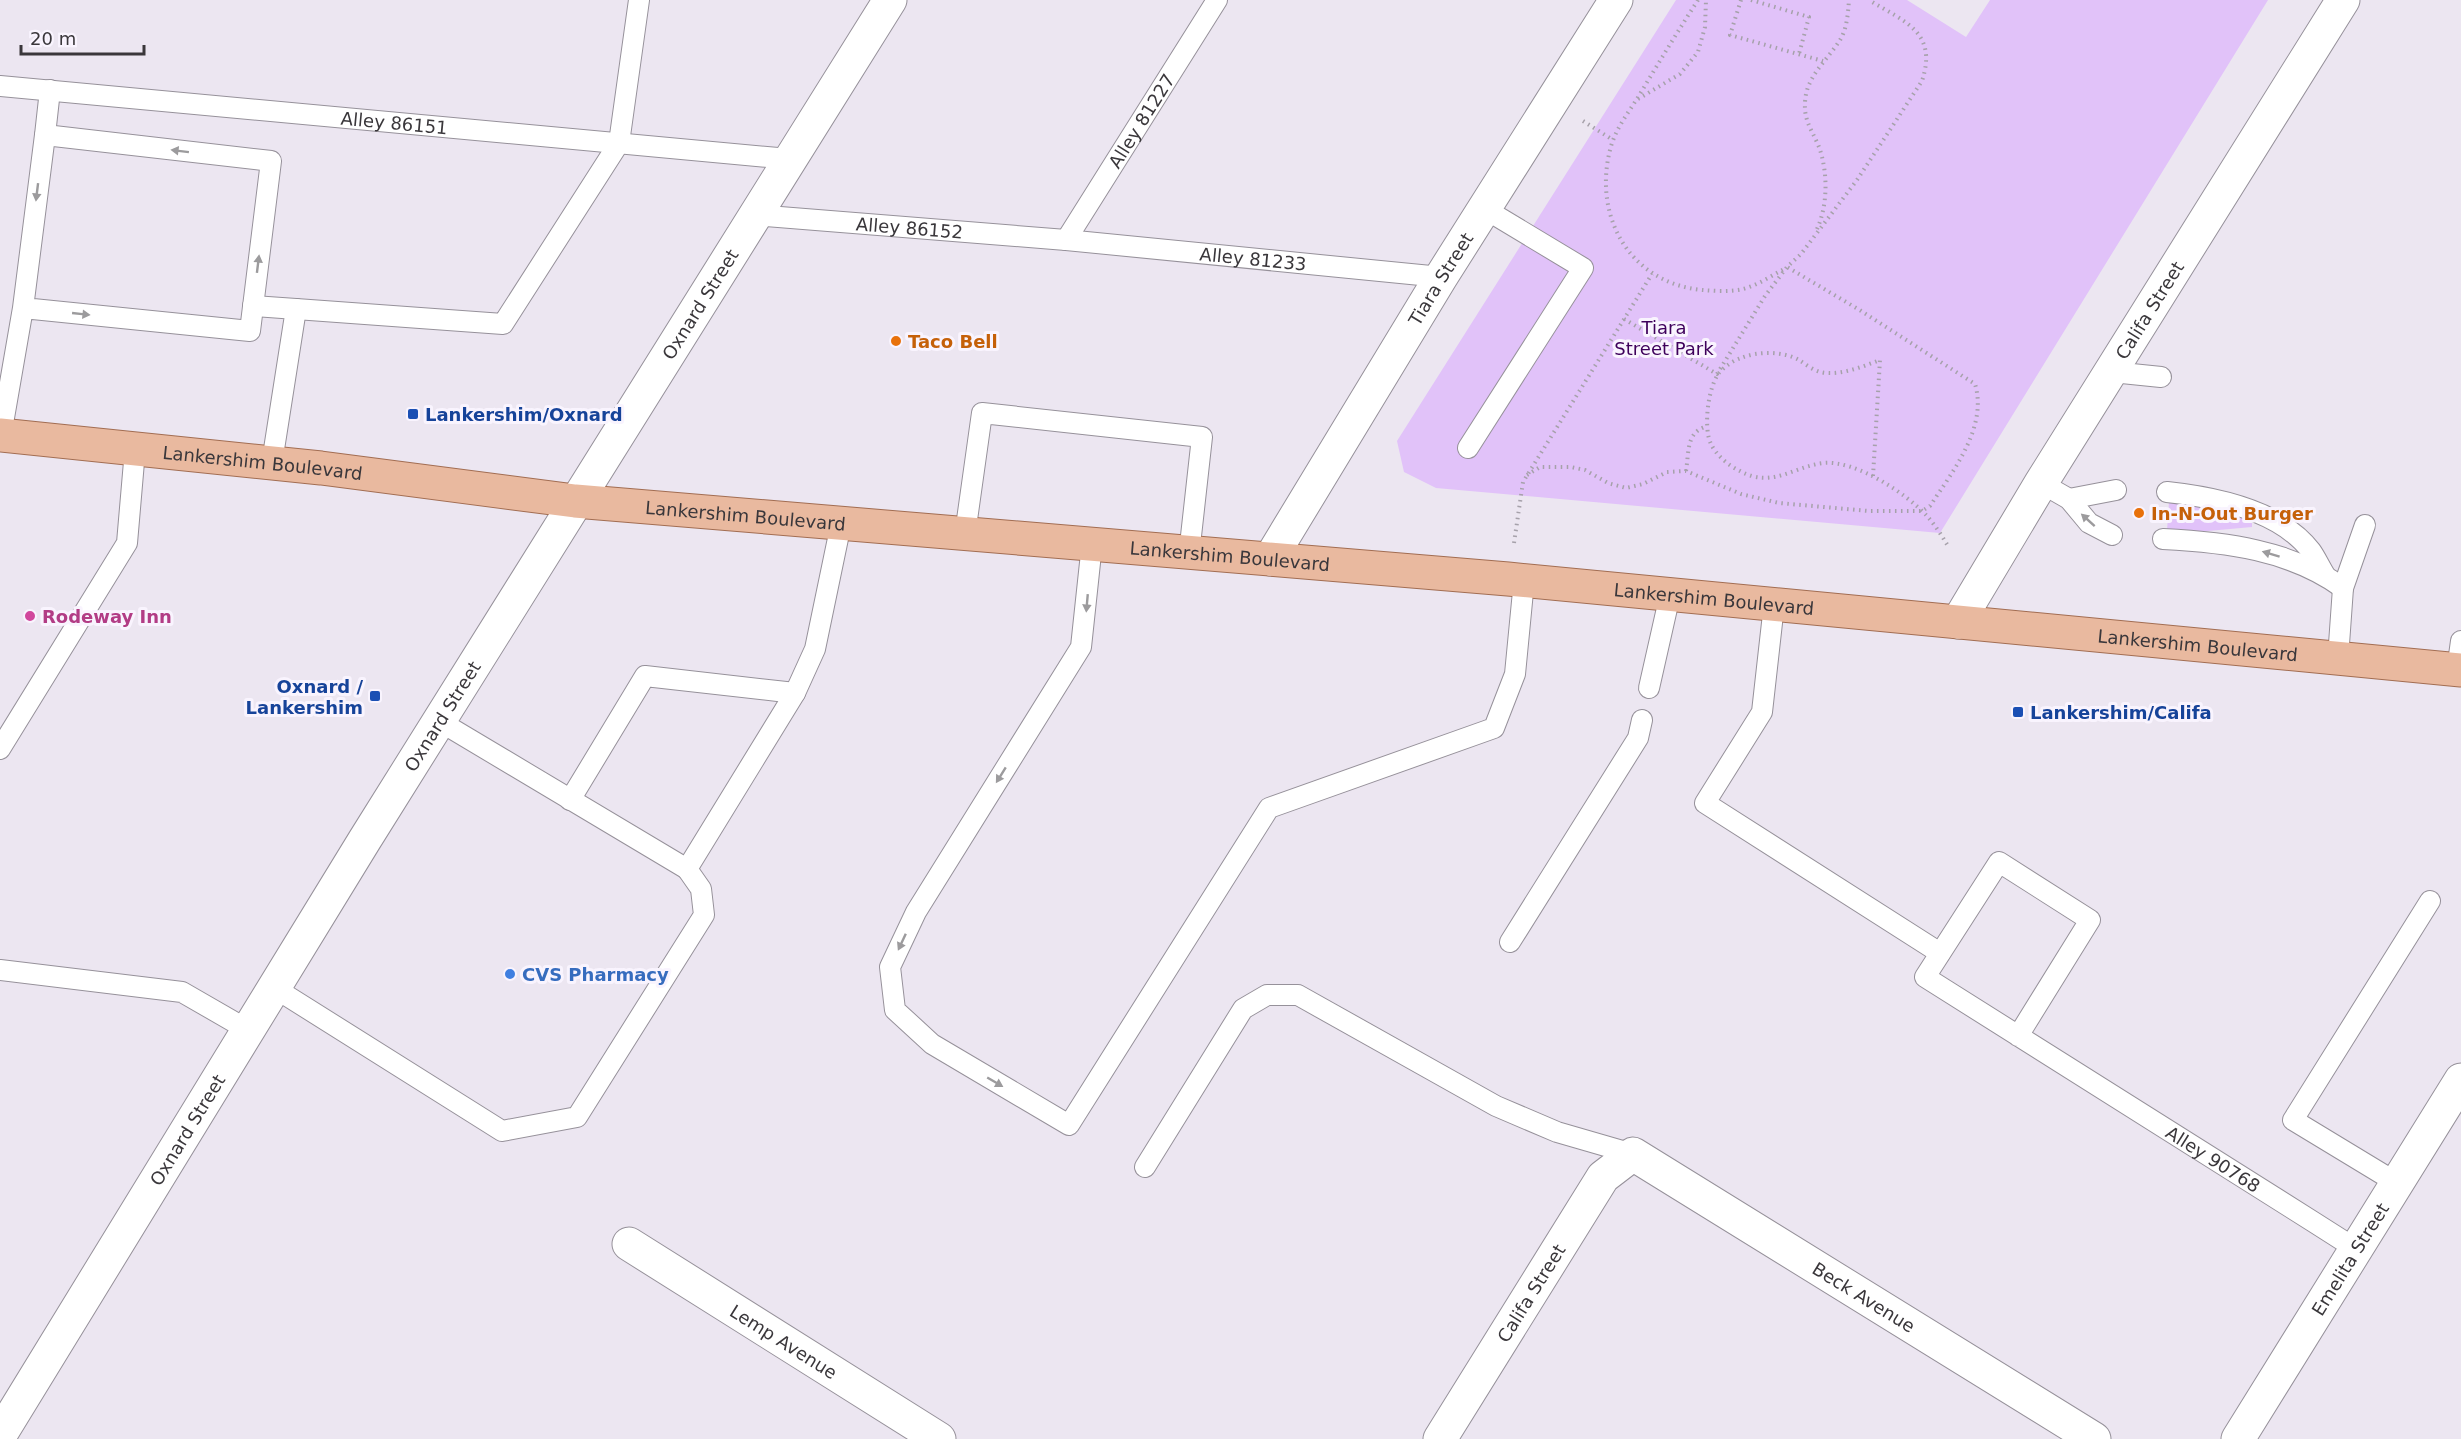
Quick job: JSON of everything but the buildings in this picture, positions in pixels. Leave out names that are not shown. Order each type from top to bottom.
[{"type":"main road","name":"Lankershim Boulevard","points":[[0,435],[272,462],[575,501],[1516,580],[2338,658],[2460,660]]},
{"type":"street","name":"Oxnard Street","points":[[0,1435],[273,987],[890,0]]},
{"type":"street","name":"Tiara Street","points":[[1270,559],[1442,277],[1616,0]]},
{"type":"street","name":"Califa Street","points":[[1958,622],[2041,483],[2343,0]]},
{"type":"street","name":"Emelita Street","points":[[2238,1439],[2461,1080]]},
{"type":"street","name":"Califa Street","points":[[1440,1439],[1603,1177],[1633,1154]]},
{"type":"street","name":"Beck Avenue","points":[[1633,1154],[2094,1439]]},
{"type":"street","name":"Lemp Avenue","points":[[629,1244],[939,1439]]},
{"type":"lane","points":[[253,306],[503,324],[619,143],[639,0]]},
{"type":"lane","name":"Alley 81227","points":[[1066,240],[1217,0]]},
{"type":"lane","name":"Alley 86151","points":[[0,86],[789,159]]},
{"type":"lane","points":[[0,435],[23,308],[50,90]]},
{"type":"lane","points":[[23,308],[250,331],[271,161],[45,135]]},
{"type":"lane","points":[[1468,448],[1583,268],[1485,208]]},
{"type":"lane","name":"Alley 86152","points":[[754,216],[1066,240]]},
{"type":"lane","name":"Alley 81233","points":[[1066,240],[1442,277]]},
{"type":"lane","points":[[272,462],[296,309]]},
{"type":"lane","points":[[2112,372],[2161,377]]},
{"type":"lane","points":[[965,534],[982,413],[1202,437],[1190,554]]},
{"type":"lane","points":[[0,749],[127,543],[135,450]]},
{"type":"lane","points":[[2041,483],[2070,499],[2089,523],[2112,535]]},
{"type":"lane","points":[[2070,499],[2116,490]]},
{"type":"lane","points":[[2167,492],[2203,496],[2253,510],[2292,532],[2310,550],[2325,575]]},
{"type":"lane","points":[[687,869],[795,693],[815,649],[841,524]]},
{"type":"lane","points":[[2338,658],[2343,588],[2365,525]]},
{"type":"lane","points":[[2163,539],[2250,548],[2325,575],[2343,588]]},
{"type":"lane","points":[[1092,544],[1081,647],[916,912],[890,967],[895,1010],[932,1044],[1069,1125],[1269,808],[1494,728],[1515,674],[1516,580]]},
{"type":"lane","points":[[1649,688],[1670,595]]},
{"type":"lane","points":[[1774,604],[1762,712],[1705,803],[1940,953],[1999,862],[2090,920],[2018,1036]]},
{"type":"lane","points":[[570,800],[645,676],[795,693]]},
{"type":"lane","points":[[1510,942],[1638,738],[1642,720]]},
{"type":"lane","points":[[273,987],[502,1131],[577,1117],[704,915],[701,889],[687,869],[439,721]]},
{"type":"lane","points":[[2397,1183],[2293,1120],[2430,901]]},
{"type":"lane","name":"Alley 90768","points":[[1940,953],[1925,977],[2356,1249]]},
{"type":"lane","points":[[0,970],[182,992],[248,1030]]},
{"type":"lane","points":[[1145,1167],[1243,1009],[1267,994],[1298,995],[1496,1107],[1557,1132],[1633,1154]]},
{"type":"path","points":[[1698,0],[1613,140],[1606,172],[1605,190],[1612,220],[1626,249],[1652,274],[1671,284],[1691,289],[1720,291],[1742,289],[1758,284],[1787,267]]},
{"type":"path","points":[[1633,104],[1641,96],[1680,74],[1698,52],[1705,27],[1706,0]]},
{"type":"path","points":[[1741,0],[1730,35],[1823,61]]},
{"type":"path","points":[[1750,0],[1809,17],[1799,54]]},
{"type":"path","points":[[1814,236],[1824,207],[1825,186],[1822,157],[1806,118],[1804,103],[1811,80],[1843,33],[1849,0]]},
{"type":"path","points":[[1869,0],[1914,28],[1922,38],[1926,49],[1927,65],[1922,81],[1857,180],[1766,296],[1717,374],[1708,406],[1706,427],[1711,444],[1724,460],[1742,472],[1765,478],[1781,477],[1824,463],[1847,466],[1873,476],[1922,512],[1948,546]]},
{"type":"path","points":[[1527,475],[1540,468],[1571,467],[1585,470],[1608,483],[1626,488],[1643,484],[1667,472],[1686,471],[1742,494],[1779,503],[1869,511],[1922,512],[1930,506],[1964,453],[1975,425],[1979,398],[1975,384],[1875,319],[1787,267]]},
{"type":"path","points":[[1516,580],[1523,482],[1652,274]]},
{"type":"path","points":[[1624,319],[1717,374]]},
{"type":"path","points":[[1717,374],[1741,358],[1754,354],[1777,353],[1796,358],[1811,368],[1826,373],[1852,370],[1880,360],[1873,476]]},
{"type":"path","points":[[1686,471],[1690,436],[1696,430],[1706,427]]},
{"type":"green space","name":"Tiara Street Park","points":[[1676,0],[1907,0],[1966,37],[1990,0],[2268,0],[1940,533],[1436,488],[1404,472],[1397,441]]},
{"type":"green space","points":[[2169,501],[2197,503],[2248,519],[2252,527],[2197,532],[2167,531]]},
{"type":"place","name":"Taco Bell","points":[[896,341]]},
{"type":"place","name":"Lankershim/Oxnard","points":[[413,414]]},
{"type":"place","name":"In-N-Out Burger","points":[[2139,513]]},
{"type":"place","name":"Rodeway Inn","points":[[30,616]]},
{"type":"place","name":"Oxnard / Lankershim","points":[[375,696]]},
{"type":"place","name":"Lankershim/Califa","points":[[2018,712]]},
{"type":"place","name":"CVS Pharmacy","points":[[510,974]]}]
